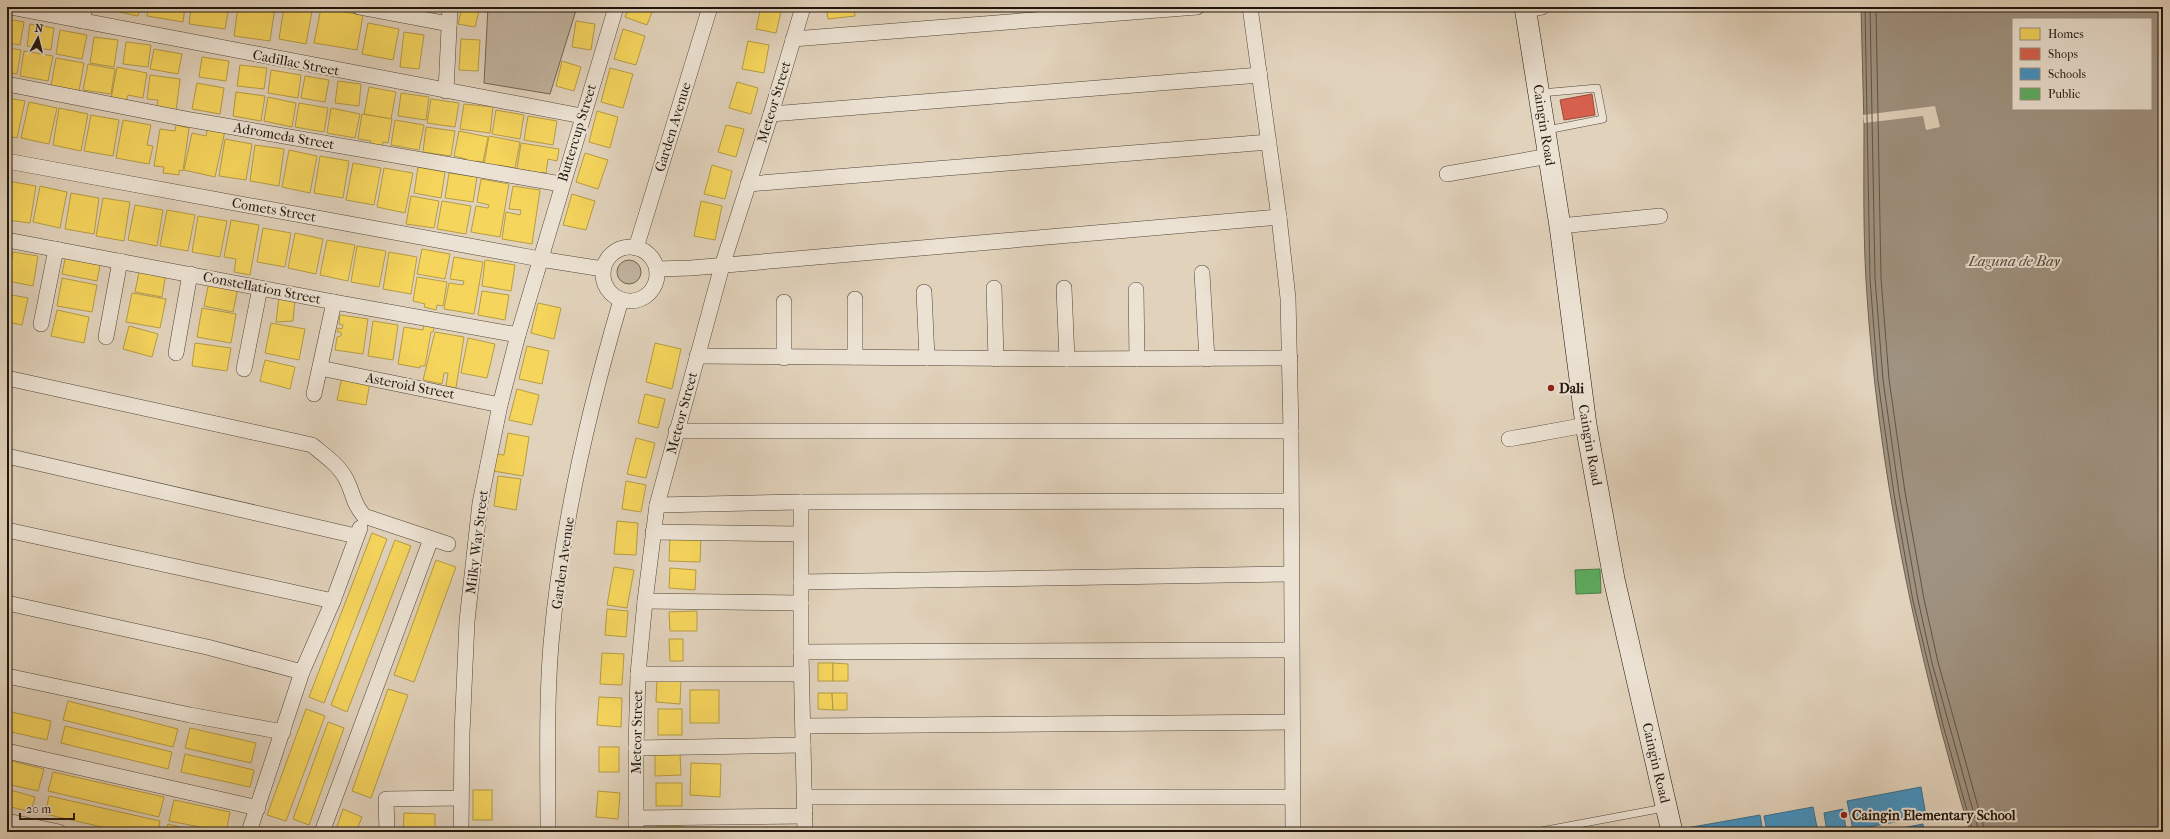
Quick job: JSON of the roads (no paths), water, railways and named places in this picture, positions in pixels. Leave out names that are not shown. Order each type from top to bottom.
[{"type":"street","name":"Cadillac Street","points":[[13,7],[83,14],[446,91],[582,116]]},
{"type":"street","points":[[359,7],[449,24]]},
{"type":"street","points":[[446,91],[450,7]]},
{"type":"street","name":"Buttercup Street","points":[[540,259],[561,184],[616,7]]},
{"type":"street","name":"Garden Avenue","points":[[636,248],[710,7]]},
{"type":"street","name":"Meteor Street","points":[[636,825],[638,674],[657,505],[676,430],[722,266],[771,114],[803,7]]},
{"type":"street","points":[[793,39],[1197,7]]},
{"type":"street","points":[[1250,7],[1279,217],[1288,298],[1291,431],[1290,574],[1293,832]]},
{"type":"street","name":"Caingin Road","points":[[1531,8],[1539,93],[1560,226],[1586,425],[1614,579],[1672,832]]},
{"type":"street","points":[[771,114],[1260,75]]},
{"type":"street","name":"Adromeda Street","points":[[7,84],[186,119],[561,184]]},
{"type":"street","points":[[748,184],[1269,142]]},
{"type":"street","points":[[1447,174],[1549,156]]},
{"type":"street","name":"Comets Street","points":[[7,161],[540,259],[603,268]]},
{"type":"street","points":[[1560,226],[1660,216]]},
{"type":"street","points":[[657,269],[722,266],[1279,217]]},
{"type":"street","name":"Constellation Street","points":[[7,240],[518,335]]},
{"type":"street","points":[[628,247],[636,248],[650,256],[657,269],[654,286],[652,291],[643,298],[632,301],[621,300],[610,293],[604,282],[603,268],[606,260],[616,251],[628,247]]},
{"type":"street","points":[[41,324],[56,249]]},
{"type":"street","name":"Milky Way Street","points":[[461,832],[467,621],[480,503],[500,405],[540,259]]},
{"type":"street","points":[[106,336],[120,261]]},
{"type":"street","points":[[1202,273],[1207,359]]},
{"type":"street","points":[[176,353],[190,274]]},
{"type":"street","points":[[244,369],[260,288]]},
{"type":"street","points":[[994,288],[996,359]]},
{"type":"street","points":[[1064,288],[1067,359]]},
{"type":"street","points":[[1136,290],[1137,359]]},
{"type":"street","points":[[924,292],[927,358]]},
{"type":"street","points":[[855,299],[855,357]]},
{"type":"street","name":"Garden Avenue","points":[[548,832],[551,644],[559,577],[587,426],[601,369],[621,300]]},
{"type":"street","points":[[314,394],[334,302]]},
{"type":"street","points":[[784,302],[784,358]]},
{"type":"street","points":[[697,356],[996,359],[1290,358]]},
{"type":"street","name":"Asteroid Street","points":[[320,368],[500,405]]},
{"type":"street","points":[[7,378],[312,445],[332,461],[346,479],[355,505],[364,516],[448,544]]},
{"type":"street","points":[[1509,439],[1586,425]]},
{"type":"street","points":[[676,430],[1291,431]]},
{"type":"street","points":[[7,456],[356,536]]},
{"type":"street","points":[[657,505],[801,502],[1290,501]]},
{"type":"street","points":[[801,502],[801,652],[805,832]]},
{"type":"street","points":[[249,832],[302,672],[333,601],[364,516]]},
{"type":"street","points":[[7,530],[333,601]]},
{"type":"street","points":[[653,532],[800,534]]},
{"type":"street","points":[[322,832],[431,539]]},
{"type":"street","points":[[801,582],[1290,574]]},
{"type":"street","points":[[645,601],[801,603]]},
{"type":"street","points":[[7,603],[207,647],[302,672]]},
{"type":"street","points":[[801,652],[1291,650]]},
{"type":"street","points":[[638,674],[802,674]]},
{"type":"street","points":[[7,676],[190,715],[283,732]]},
{"type":"street","points":[[803,726],[1292,722]]},
{"type":"street","points":[[636,748],[803,745]]},
{"type":"street","points":[[7,751],[258,808]]},
{"type":"street","points":[[804,797],[1292,797]]},
{"type":"street","points":[[386,832],[386,799],[461,798]]},
{"type":"street","points":[[636,825],[804,816]]},
{"type":"street","points":[[7,821],[59,832]]},
{"type":"lane","points":[[1539,93],[1597,88],[1603,119],[1545,131]]},
{"type":"lane","points":[[1536,832],[1666,808]]},
{"type":"water","name":"Laguna de Bay","points":[[1861,7],[2163,7],[2163,832],[1970,832],[1950,764],[1916,628],[1902,559],[1879,420],[1871,350],[1865,261]]},
{"type":"place","name":"Dali","points":[[1551,388]]},
{"type":"place","name":"Caingin Elementary School","points":[[1844,815]]}]
